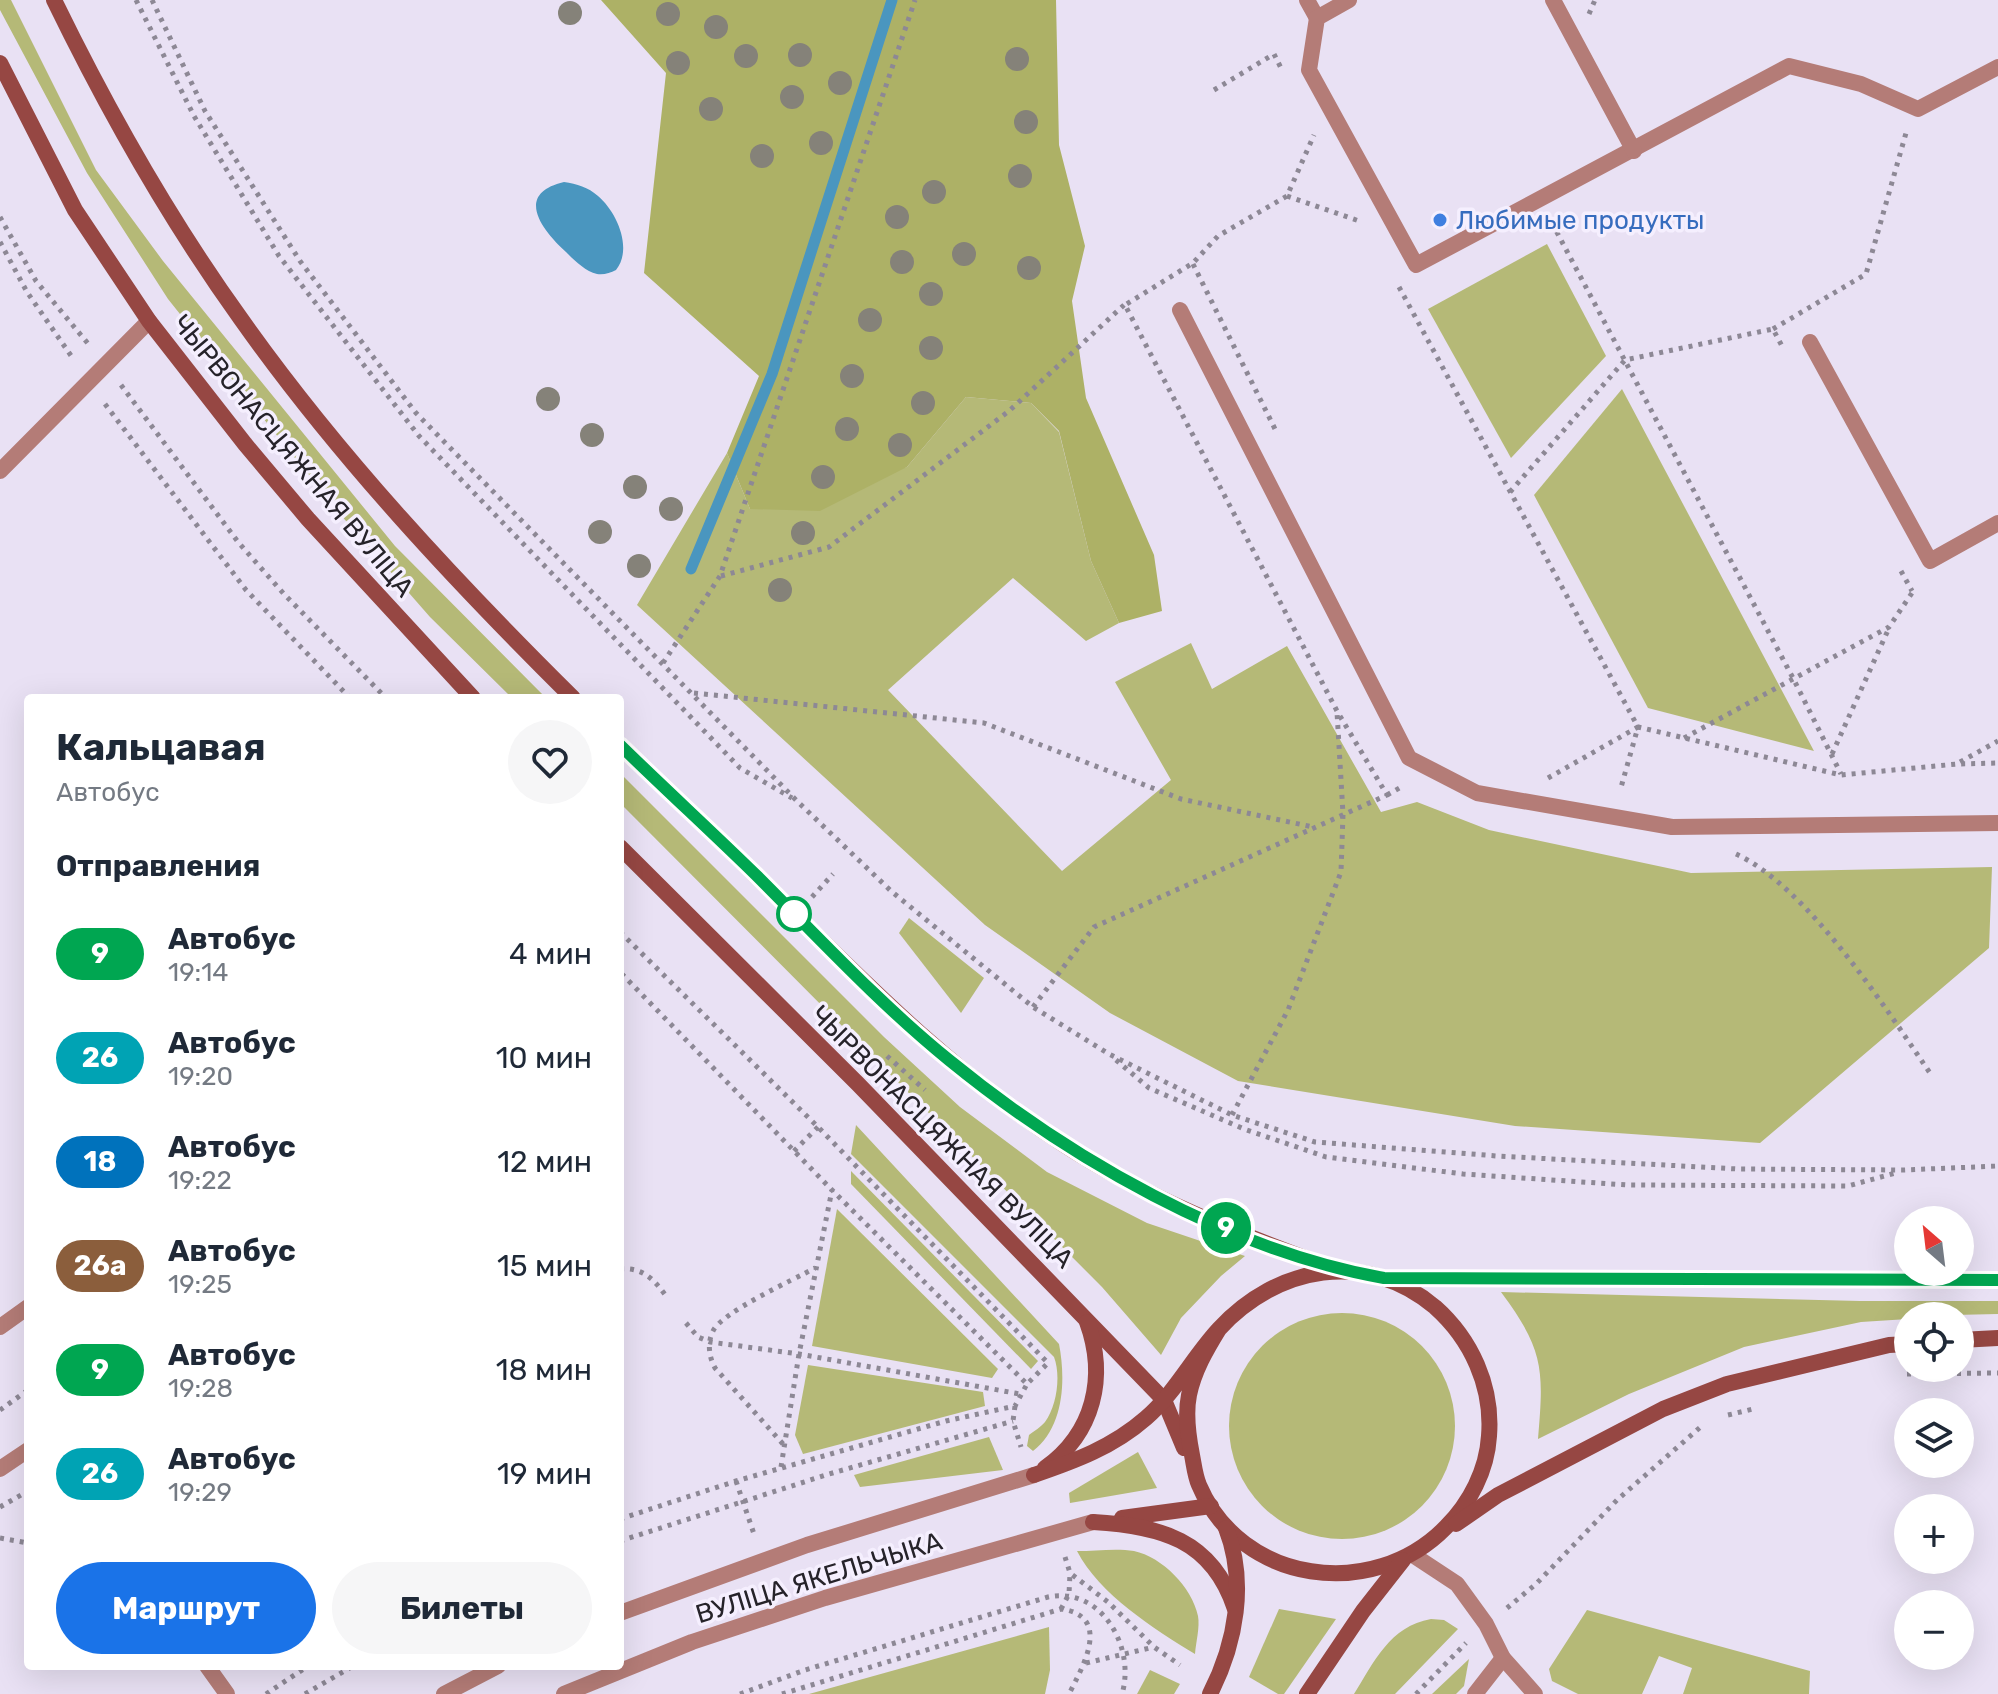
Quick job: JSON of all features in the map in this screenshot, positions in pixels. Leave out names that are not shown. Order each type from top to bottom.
[{"type":"main road","name":"ЧЫРВОНАСЦЯЖНАЯ ВУЛІЦА","points":[[54,0],[99,88],[172,217],[281,374],[421,541],[569,694]]},
{"type":"main road","name":"ЧЫРВОНАСЦЯЖНАЯ ВУЛІЦА","points":[[0,63],[75,210],[149,321],[308,519],[469,694]]},
{"type":"main road","name":"ЧЫРВОНАСЦЯЖНАЯ ВУЛІЦА","points":[[624,749],[846,966],[947,1059],[1007,1106],[1124,1181],[1206,1220],[1336,1269]]},
{"type":"main road","name":"ЧЫРВОНАСЦЯЖНАЯ ВУЛІЦА","points":[[624,851],[858,1084],[1164,1400],[1198,1483]]},
{"type":"main road","points":[[1034,1475],[1107,1446],[1149,1416],[1219,1329],[1251,1299],[1291,1279],[1336,1269],[1384,1278],[1998,1280]]},
{"type":"main road","points":[[1384,1278],[1421,1296],[1452,1322],[1475,1356],[1487,1395],[1489,1436],[1480,1476],[1461,1512],[1432,1541]]},
{"type":"main road","points":[[1034,1475],[1071,1444],[1085,1425],[1094,1401],[1098,1379],[1096,1356],[1085,1317]]},
{"type":"main road","points":[[1219,1329],[1200,1360],[1189,1396],[1187,1432],[1198,1483],[1224,1522],[1257,1550],[1276,1561],[1307,1571],[1340,1574],[1372,1570],[1408,1557],[1498,1495],[1663,1409],[1727,1384],[1894,1345]]},
{"type":"main road","points":[[1974,1339],[1998,1338]]},
{"type":"main road","points":[[1093,1522],[1211,1506]]},
{"type":"main road","points":[[1093,1522],[1143,1527],[1178,1538],[1215,1569],[1224,1581],[1235,1609]]},
{"type":"main road","points":[[1210,1694],[1228,1647],[1238,1589],[1236,1565],[1224,1522]]},
{"type":"main road","points":[[1307,1694],[1363,1611],[1408,1557]]},
{"type":"street","points":[[1307,0],[1317,18],[1309,70],[1416,265],[1789,66],[1861,84],[1918,109],[1998,67]]},
{"type":"street","points":[[1317,18],[1349,0]]},
{"type":"street","points":[[1553,0],[1634,151]]},
{"type":"street","points":[[1180,310],[1409,758],[1477,793],[1672,827],[1998,823]]},
{"type":"street","points":[[0,471],[149,321]]},
{"type":"street","points":[[1810,342],[1930,561],[1998,523]]},
{"type":"street","points":[[0,1327],[24,1310]]},
{"type":"street","points":[[0,1469],[24,1453]]},
{"type":"street","name":"ВУЛІЦА ЯКЕЛЬЧЫКА","points":[[624,1612],[764,1560],[1034,1475]]},
{"type":"street","name":"ВУЛІЦА ЯКЕЛЬЧЫКА","points":[[624,1670],[692,1642],[825,1598],[1093,1522]]},
{"type":"street","points":[[1408,1557],[1457,1584],[1486,1624],[1503,1658],[1535,1694]]},
{"type":"street","points":[[1475,1694],[1503,1658]]},
{"type":"street","points":[[210,1670],[227,1694]]},
{"type":"street","points":[[444,1694],[490,1670]]},
{"type":"street","name":"ВУЛІЦА ЯКЕЛЬЧЫКА","points":[[564,1694],[623,1670]]},
{"type":"path","points":[[136,0],[194,116],[279,256],[419,436],[740,768],[797,801]]},
{"type":"path","points":[[152,0],[205,111],[300,261],[406,400],[797,801],[891,891],[1033,1007],[1109,1054],[1232,1115],[1315,1142],[1738,1169],[1903,1170],[1998,1166]]},
{"type":"path","points":[[663,663],[720,576],[915,0]]},
{"type":"path","points":[[1214,90],[1274,54],[1288,80]]},
{"type":"path","points":[[1893,126],[1916,138]]},
{"type":"path","points":[[720,576],[829,547],[1009,411],[1125,305],[1193,263],[1218,236],[1287,196],[1316,130],[1323,144]]},
{"type":"path","points":[[1510,492],[1625,360],[1773,329],[1866,274],[1906,133]]},
{"type":"path","points":[[1287,196],[1365,223],[1358,210]]},
{"type":"path","points":[[0,217],[36,281],[105,364],[238,542],[382,694]]},
{"type":"path","points":[[1550,219],[1794,680],[1841,775]]},
{"type":"path","points":[[0,242],[27,292],[87,381],[246,590],[346,694]]},
{"type":"path","points":[[1398,284],[1638,727],[1613,817]]},
{"type":"path","points":[[1125,305],[1337,711],[1387,795]]},
{"type":"path","points":[[1773,329],[1787,357]]},
{"type":"path","points":[[1897,564],[1912,591]]},
{"type":"path","points":[[1831,755],[1889,627],[1912,591],[1924,584]]},
{"type":"path","points":[[1684,738],[1889,627]]},
{"type":"path","points":[[691,692],[984,723],[1181,799],[1314,827]]},
{"type":"path","points":[[1232,1115],[1288,1010],[1341,872],[1343,814],[1337,711]]},
{"type":"path","points":[[1546,779],[1638,727],[1841,775],[1998,763]]},
{"type":"path","points":[[1957,764],[1998,741]]},
{"type":"path","points":[[1033,1007],[1094,927],[1387,795],[1431,771]]},
{"type":"path","points":[[1727,851],[1754,863],[1812,915],[1879,999],[1932,1076]]},
{"type":"path","points":[[624,936],[818,1127],[1048,1363],[1027,1384],[1015,1406],[1013,1421],[1021,1447]]},
{"type":"path","points":[[624,976],[1027,1384]]},
{"type":"path","points":[[1109,1054],[1149,1088],[1244,1129],[1326,1157],[1463,1174],[1628,1185],[1848,1186],[1903,1170]]},
{"type":"path","points":[[887,1056],[925,1090]]},
{"type":"path","points":[[794,1151],[818,1127]]},
{"type":"path","points":[[781,1467],[799,1354],[832,1190]]},
{"type":"path","points":[[783,1445],[715,1368],[709,1355],[710,1342],[713,1331],[725,1318],[815,1268]]},
{"type":"path","points":[[624,1269],[648,1275],[666,1296]]},
{"type":"path","points":[[686,1323],[698,1337],[710,1342],[799,1354],[1020,1394]]},
{"type":"path","points":[[1974,1373],[1998,1373]]},
{"type":"path","points":[[0,1410],[24,1393]]},
{"type":"path","points":[[1723,1417],[1767,1405]]},
{"type":"path","points":[[624,1518],[781,1467],[967,1415],[1015,1406]]},
{"type":"path","points":[[1416,1694],[1486,1624],[1536,1584],[1617,1500],[1709,1420]]},
{"type":"path","points":[[624,1540],[1013,1421]]},
{"type":"path","points":[[736,1481],[764,1560]]},
{"type":"path","points":[[0,1507],[24,1493]]},
{"type":"path","points":[[0,1538],[24,1542]]},
{"type":"path","points":[[1061,1609],[1069,1594],[1070,1573],[1064,1556]]},
{"type":"path","points":[[1070,1573],[1108,1602],[1154,1647],[1180,1665]]},
{"type":"path","points":[[740,1694],[839,1660],[1048,1597],[1069,1594],[1086,1602],[1105,1617],[1125,1655],[1127,1674],[1122,1694]]},
{"type":"path","points":[[782,1694],[1061,1609],[1078,1614],[1086,1621],[1091,1642],[1085,1663],[1069,1694]]},
{"type":"path","points":[[1085,1663],[1154,1647]]},
{"type":"path","points":[[266,1694],[302,1670]]},
{"type":"path","points":[[305,1694],[346,1670]]},
{"type":"green space","points":[[0,0],[11,0],[96,170],[163,261],[395,546],[542,694],[508,694],[430,617],[339,513],[168,299],[87,173],[0,10]]},
{"type":"green space","points":[[601,0],[1056,0],[1059,145],[1085,246],[1072,301],[1086,398],[1154,555],[1162,611],[1119,623],[1091,561],[1059,431],[1031,403],[966,397],[907,467],[820,511],[750,509],[727,453],[759,376],[644,273],[666,73]]},
{"type":"green space","points":[[1547,244],[1606,356],[1511,458],[1428,309]]},
{"type":"green space","points":[[1622,389],[1814,751],[1648,708],[1534,495]]},
{"type":"green space","points":[[966,397],[1031,403],[1059,432],[1091,561],[1119,623],[1086,641],[1013,578],[888,690],[1062,871],[1171,780],[1115,682],[1191,643],[1212,689],[1287,646],[1381,812],[1417,802],[1489,830],[1691,873],[1992,867],[1989,948],[1760,1143],[1515,1126],[1238,1081],[1110,1013],[985,925],[637,605],[727,453],[750,509],[907,467]]},
{"type":"green space","points":[[624,777],[884,1037],[960,1107],[1047,1172],[1147,1223],[1245,1256],[1181,1318],[1161,1355],[1102,1287],[624,807]]},
{"type":"green space","points":[[909,918],[984,978],[961,1013],[899,933]]},
{"type":"green space","points":[[856,1125],[1059,1344],[1062,1387],[1057,1416],[1043,1441],[1033,1451],[1027,1446],[1029,1435],[1045,1422],[1055,1399],[1057,1372],[1054,1357],[851,1154]]},
{"type":"green space","points":[[851,1171],[1038,1361],[1031,1369],[851,1184]]},
{"type":"green space","points":[[837,1209],[998,1369],[992,1378],[812,1346]]},
{"type":"green space","points":[[1501,1292],[1860,1301],[1998,1301],[1998,1314],[1974,1315],[1974,1302],[1894,1302],[1894,1320],[1861,1322],[1744,1347],[1629,1394],[1538,1439],[1541,1395],[1538,1361],[1515,1312]]},
{"type":"green space","points":[[1342,1313],[1364,1315],[1385,1322],[1405,1332],[1422,1346],[1436,1363],[1446,1383],[1453,1404],[1453,1448],[1446,1469],[1436,1489],[1422,1506],[1405,1520],[1385,1530],[1364,1537],[1342,1539],[1320,1537],[1299,1530],[1279,1520],[1262,1506],[1248,1489],[1238,1469],[1231,1448],[1229,1426],[1231,1404],[1238,1383],[1248,1363],[1262,1346],[1279,1332],[1299,1322],[1320,1315]]},
{"type":"green space","points":[[808,1365],[983,1392],[985,1406],[803,1454],[795,1435]]},
{"type":"green space","points":[[989,1437],[1003,1470],[860,1487],[854,1475]]},
{"type":"green space","points":[[1138,1452],[1157,1488],[1070,1503],[1069,1493]]},
{"type":"green space","points":[[1077,1551],[1134,1551],[1165,1567],[1182,1584],[1195,1605],[1198,1630],[1195,1654],[1145,1622],[1113,1596]]},
{"type":"green space","points":[[1279,1609],[1336,1619],[1284,1694],[1278,1694],[1249,1677]]},
{"type":"green space","points":[[1587,1610],[1810,1671],[1809,1694],[1683,1694],[1692,1668],[1659,1656],[1642,1694],[1578,1694],[1552,1681],[1549,1669]]},
{"type":"green space","points":[[1431,1619],[1444,1620],[1458,1629],[1395,1694],[1354,1694],[1376,1658],[1394,1637],[1404,1629]]},
{"type":"green space","points":[[1049,1627],[1050,1670],[1045,1694],[809,1694]]},
{"type":"green space","points":[[1469,1659],[1464,1686],[1456,1694],[1432,1694]]},
{"type":"green space","points":[[1150,1670],[1180,1684],[1174,1694],[1137,1694]]},
{"type":"water","points":[[564,182],[590,190],[605,203],[617,221],[623,252],[616,270],[600,274],[584,268],[542,224],[536,204],[540,195]]},
{"type":"waterway","points":[[691,569],[772,374],[892,0]]},
{"type":"bus line","name":"9","points":[[624,749],[846,966],[947,1059],[1007,1106],[1124,1181],[1259,1242],[1336,1269],[1384,1278],[1998,1280]]},
{"type":"place","name":"Любимые продукты","points":[[1440,220]]}]
